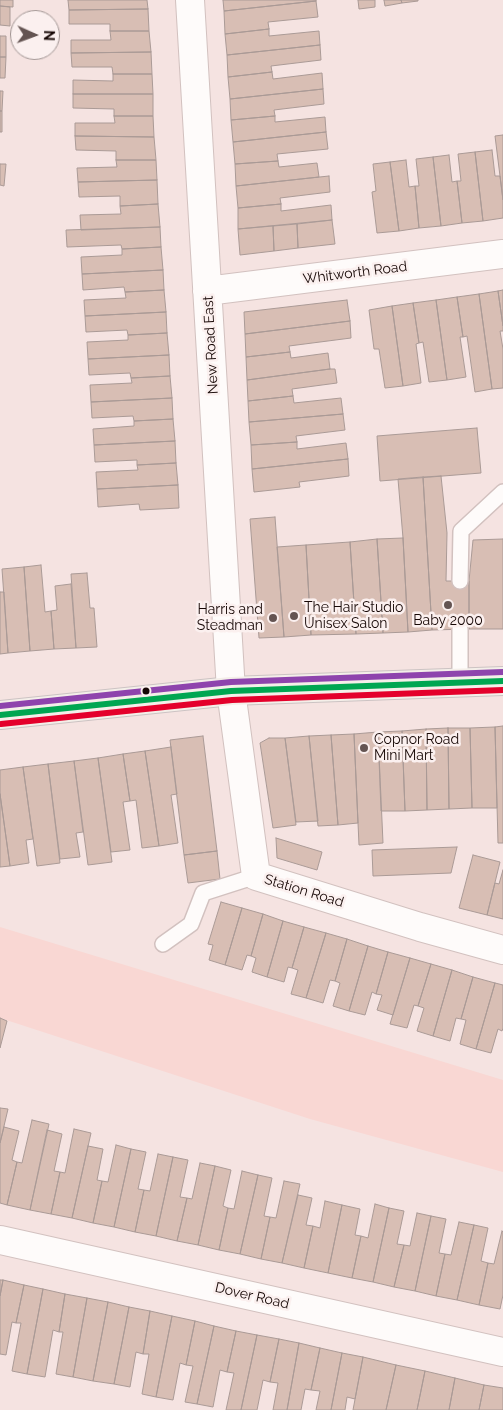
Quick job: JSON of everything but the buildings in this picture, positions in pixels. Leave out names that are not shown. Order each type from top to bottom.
[{"type":"main road","points":[[0,715],[231,691],[503,681]]},
{"type":"street","name":"New Road East","points":[[190,0],[231,691]]},
{"type":"street","name":"Whitworth Road","points":[[207,291],[503,254]]},
{"type":"street","name":"Station Road","points":[[231,691],[256,876],[420,927],[503,950]]},
{"type":"street","name":"Dover Road","points":[[0,1240],[503,1352]]},
{"type":"lane","points":[[460,581],[461,531],[503,492]]},
{"type":"lane","points":[[460,629],[460,682]]},
{"type":"lane","points":[[162,944],[191,924],[203,893],[256,876]]},
{"type":"shaded area","points":[[0,927],[503,1080],[503,1172],[310,1119],[0,1018]]},
{"type":"transit line","points":[[0,706],[231,682],[503,672]]},
{"type":"transit line","points":[[0,715],[231,691],[503,681]]},
{"type":"transit line","points":[[1,724],[232,700],[503,690]]},
{"type":"place","name":"Baby 2000","points":[[448,605]]},
{"type":"place","name":"The Hair Studio Unisex Salon","points":[[294,616]]},
{"type":"place","name":"Harris and Steadman","points":[[273,618]]},
{"type":"place","name":"Copnor Road Mini Mart","points":[[364,748]]}]
